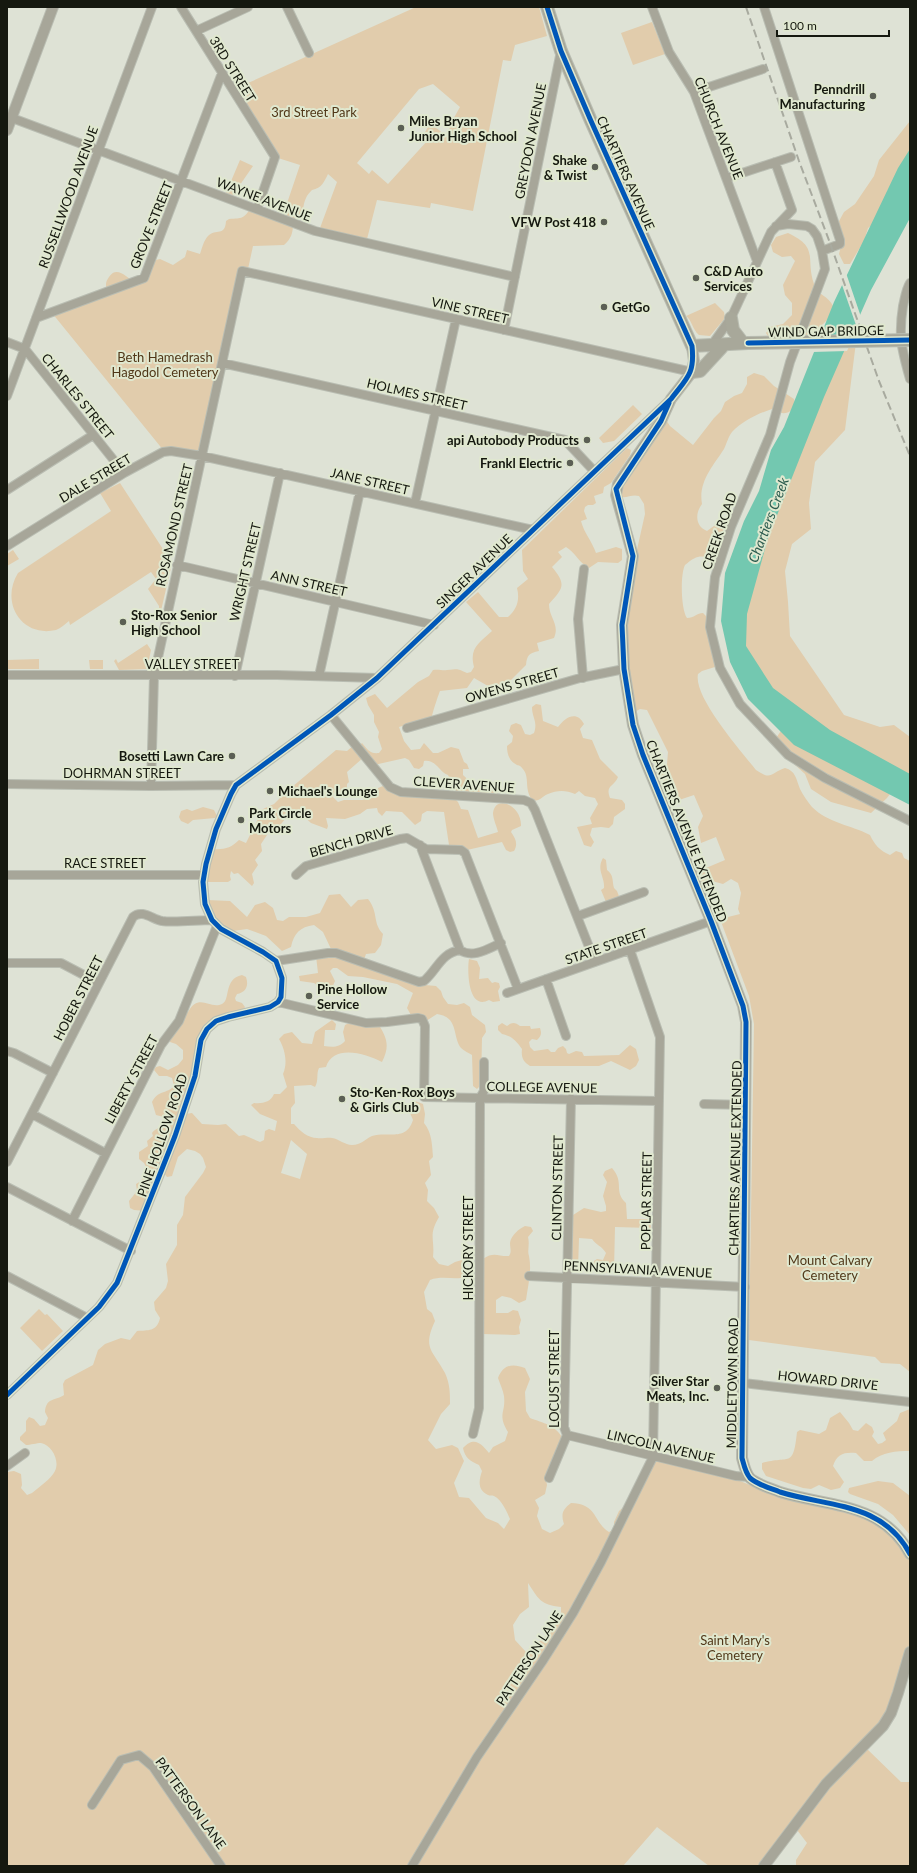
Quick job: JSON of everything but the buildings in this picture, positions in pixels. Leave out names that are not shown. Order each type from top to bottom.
[{"type":"main road","name":"CHARTIERS AVENUE","points":[[547,7],[561,51],[620,189],[692,346]]},
{"type":"main road","points":[[731,318],[733,330],[746,343]]},
{"type":"main road","name":"WIND GAP BRIDGE","points":[[692,346],[746,343],[910,340]]},
{"type":"main road","points":[[692,372],[700,371],[724,345]]},
{"type":"street","points":[[7,130],[53,7]]},
{"type":"street","name":"RUSSELLWOOD AVENUE","points":[[7,396],[152,7]]},
{"type":"street","name":"3RD STREET","points":[[181,7],[275,157],[256,209]]},
{"type":"street","points":[[196,31],[248,7]]},
{"type":"street","points":[[287,7],[309,53]]},
{"type":"street","name":"CHURCH AVENUE","points":[[652,7],[669,52],[694,92],[757,261]]},
{"type":"street","points":[[764,7],[840,240],[840,244],[822,251]]},
{"type":"street","name":"GREYDON AVENUE","points":[[504,330],[561,51]]},
{"type":"street","points":[[694,92],[763,69]]},
{"type":"street","name":"GROVE STREET","points":[[36,318],[144,278],[222,73]]},
{"type":"street","name":"WAYNE AVENUE","points":[[12,118],[315,231],[515,277]]},
{"type":"street","points":[[727,178],[790,157]]},
{"type":"street","points":[[711,346],[731,318],[766,242],[776,226],[792,210],[775,162]]},
{"type":"street","name":"CREEK ROAD","points":[[776,226],[788,224],[807,226],[812,229],[817,236],[822,251],[824,260],[823,276],[805,319],[790,362],[770,435],[731,527],[715,577],[710,627],[720,668],[740,704],[788,755],[825,778],[910,821]]},
{"type":"street","name":"VINE STREET","points":[[242,271],[692,372]]},
{"type":"street","name":"ROSAMOND STREET","points":[[151,786],[154,676],[242,271]]},
{"type":"street","points":[[910,283],[905,298],[900,336],[901,346],[910,379]]},
{"type":"street","points":[[415,504],[456,319]]},
{"type":"street","name":"CHARLES STREET","points":[[7,342],[24,349],[124,473]]},
{"type":"street","points":[[692,346],[694,361],[692,372]]},
{"type":"street","name":"HOLMES STREET","points":[[222,363],[565,440],[594,471]]},
{"type":"street","name":"SINGER AVENUE","points":[[236,785],[331,715],[377,678],[671,399],[692,372]]},
{"type":"street","name":"CHARTIERS AVENUE EXTENDED","points":[[671,399],[661,421],[618,484],[616,490],[633,556],[622,625],[624,669],[633,725],[640,747],[711,921],[738,993],[746,1022],[745,1287]]},
{"type":"street","points":[[7,490],[93,435]]},
{"type":"street","name":"DALE STREET","points":[[7,546],[124,473],[163,452],[171,451],[202,456]]},
{"type":"street","name":"JANE STREET","points":[[202,456],[533,530]]},
{"type":"street","name":"WRIGHT STREET","points":[[235,676],[280,474]]},
{"type":"street","points":[[319,676],[360,491]]},
{"type":"street","name":"ANN STREET","points":[[177,565],[434,625]]},
{"type":"street","points":[[583,678],[578,619],[584,569]]},
{"type":"street","name":"OWENS STREET","points":[[407,728],[583,678],[624,669]]},
{"type":"street","name":"VALLEY STREET","points":[[7,675],[319,676],[377,678]]},
{"type":"street","name":"CLEVER AVENUE","points":[[331,715],[390,787],[401,792],[524,800],[531,803],[578,916],[595,962]]},
{"type":"street","name":"DOHRMAN STREET","points":[[7,784],[151,786],[236,785]]},
{"type":"street","points":[[236,785],[216,829],[204,875],[203,898],[207,910],[215,923],[276,961],[281,973],[283,984],[281,997],[278,1002]]},
{"type":"street","name":"BENCH DRIVE","points":[[296,875],[306,866],[400,838],[407,838],[426,849],[461,850],[465,853],[501,943]]},
{"type":"street","points":[[420,845],[460,950],[465,954],[472,954],[501,943],[518,990]]},
{"type":"street","name":"RACE STREET","points":[[7,875],[204,875]]},
{"type":"street","points":[[578,916],[644,892]]},
{"type":"street","name":"HOBER STREET","points":[[8,1158],[133,917],[136,914],[141,914],[162,921],[215,923]]},
{"type":"street","name":"STATE STREET","points":[[507,993],[711,921]]},
{"type":"street","name":"LIBERTY STREET","points":[[72,1221],[105,1153],[161,1045],[179,1021],[215,923]]},
{"type":"street","points":[[276,961],[336,953],[419,982],[424,981],[429,977],[437,964],[445,956],[454,951],[460,950]]},
{"type":"street","name":"POPLAR STREET","points":[[630,950],[660,1036],[653,1457]]},
{"type":"street","points":[[7,963],[61,963],[99,983]]},
{"type":"street","points":[[546,979],[566,1036]]},
{"type":"street","name":"COLLEGE AVENUE","points":[[278,1002],[366,1022],[422,1019],[424,1026],[424,1097],[659,1101]]},
{"type":"street","name":"PINE HOLLOW ROAD","points":[[8,1391],[87,1318],[111,1293],[131,1251],[188,1101],[204,1034],[210,1025],[216,1021],[228,1017],[265,1009],[278,1002]]},
{"type":"street","points":[[7,1051],[14,1053],[53,1073]]},
{"type":"street","name":"HICKORY STREET","points":[[473,1434],[479,1408],[480,1098],[484,1091],[484,1062]]},
{"type":"street","name":"CLINTON STREET","points":[[567,1277],[571,1099]]},
{"type":"street","points":[[704,1104],[746,1105]]},
{"type":"street","points":[[32,1114],[105,1153]]},
{"type":"street","points":[[7,1187],[131,1251]]},
{"type":"street","points":[[7,1276],[87,1318]]},
{"type":"street","name":"PENNSYLVANIA AVENUE","points":[[529,1276],[745,1287]]},
{"type":"street","name":"LOCUST STREET","points":[[549,1478],[567,1436],[564,1427],[567,1277]]},
{"type":"street","name":"MIDDLETOWN ROAD","points":[[745,1287],[742,1458],[750,1477]]},
{"type":"street","name":"HOWARD DRIVE","points":[[743,1383],[910,1402]]},
{"type":"street","name":"LINCOLN AVENUE","points":[[567,1436],[736,1476],[750,1477]]},
{"type":"street","points":[[7,1465],[25,1453]]},
{"type":"street","name":"PATTERSON LANE","points":[[412,1866],[477,1757],[542,1662],[573,1613],[601,1562],[653,1457]]},
{"type":"street","points":[[750,1477],[759,1484],[795,1496],[848,1506],[869,1514],[887,1524],[898,1536],[910,1554]]},
{"type":"street","points":[[764,1866],[826,1784],[883,1726],[898,1693],[910,1652]]},
{"type":"street","name":"PATTERSON LANE","points":[[92,1805],[121,1760],[139,1756],[153,1768],[221,1866]]},
{"type":"green space","name":"3rd Street Park","points":[[416,7],[539,7],[547,36],[515,45],[511,61],[503,60],[473,211],[431,203],[430,208],[377,200],[367,239],[320,228],[337,182],[328,174],[322,184],[318,188],[312,190],[307,196],[302,214],[298,219],[294,222],[282,218],[300,165],[278,158],[278,153],[237,88]],"holes":[[[433,84],[460,107],[451,123],[447,137],[436,128],[428,127],[424,134],[428,140],[388,184],[372,170],[369,174],[357,163],[419,89]]]},
{"type":"green space","points":[[652,22],[665,54],[633,65],[621,33]]},
{"type":"green space","points":[[910,121],[910,154],[887,191],[890,198],[876,222],[868,228],[864,241],[850,264],[844,264],[839,254],[843,238],[838,223],[844,212],[855,204],[874,176],[879,160]]},
{"type":"green space","points":[[240,160],[253,166],[233,195],[226,193]]},
{"type":"green space","name":"Beth Hamedrash Hagodol Cemetery","points":[[251,208],[293,224],[291,236],[284,245],[253,246],[248,269],[243,268],[202,455],[164,451],[52,313],[107,289],[107,280],[115,272],[119,272],[136,283],[156,260],[160,259],[173,265],[185,257],[187,250],[200,254],[204,242],[208,236],[222,231],[226,221],[229,219],[242,217]]},
{"type":"green space","points":[[788,233],[798,238],[808,249],[814,284],[818,291],[829,300],[834,308],[831,316],[821,326],[808,334],[795,338],[770,339],[766,333],[770,327],[783,324],[792,315],[792,303],[785,295],[783,285],[795,261],[791,256],[782,257],[773,252],[771,245],[776,237]]},
{"type":"green space","points":[[715,303],[724,312],[725,318],[710,336],[699,335],[686,316]]},
{"type":"green space","points":[[841,340],[856,342],[845,430],[815,462],[809,503],[811,529],[792,544],[785,571],[790,636],[844,715],[880,727],[894,725],[910,737],[910,787],[899,782],[887,798],[871,813],[831,802],[811,789],[805,774],[772,744],[789,719],[743,662],[750,538]]},
{"type":"green space","name":"Mount Calvary Cemetery","points":[[754,373],[764,376],[774,386],[794,399],[794,409],[783,413],[772,409],[745,421],[731,434],[724,449],[707,475],[702,489],[702,504],[697,515],[698,523],[707,531],[718,523],[723,525],[723,539],[715,559],[699,557],[693,559],[685,565],[682,576],[683,608],[687,618],[703,613],[708,618],[718,666],[702,671],[698,674],[698,684],[710,709],[720,724],[756,770],[768,776],[785,768],[789,769],[794,773],[800,789],[812,807],[818,812],[825,817],[870,835],[878,847],[886,853],[890,855],[896,851],[902,853],[904,858],[910,861],[910,1372],[900,1364],[881,1363],[875,1357],[749,1340],[754,1024],[749,996],[720,919],[740,914],[738,909],[741,893],[738,883],[731,879],[723,884],[712,881],[699,885],[694,873],[725,860],[716,837],[701,843],[698,827],[703,816],[694,795],[673,802],[661,775],[667,764],[668,752],[647,710],[640,709],[633,713],[625,627],[636,554],[645,514],[644,504],[639,496],[634,495],[621,497],[620,489],[664,417],[670,426],[693,445],[721,411],[725,402],[742,393],[747,384],[747,377]]},
{"type":"green space","points":[[633,405],[642,414],[614,441],[603,443],[599,438]]},
{"type":"green space","points":[[627,448],[631,450],[630,455],[611,483],[604,487],[603,493],[594,496],[596,503],[585,507],[584,511],[587,519],[581,521],[596,553],[616,547],[622,549],[622,560],[618,563],[598,562],[589,568],[566,547],[558,552],[562,557],[552,567],[560,578],[561,586],[560,590],[549,604],[549,609],[556,629],[554,638],[537,643],[539,651],[529,655],[526,665],[509,682],[495,687],[488,686],[474,678],[467,688],[440,691],[432,717],[399,727],[404,741],[411,750],[420,749],[424,743],[433,753],[438,753],[451,747],[459,749],[464,762],[467,764],[469,769],[463,769],[463,775],[476,786],[483,786],[492,782],[496,785],[498,795],[480,795],[474,792],[457,793],[448,775],[432,762],[428,761],[424,761],[423,766],[419,769],[414,768],[409,760],[405,758],[374,765],[358,747],[362,743],[369,751],[373,753],[379,753],[382,749],[378,737],[379,732],[374,722],[374,715],[366,698],[375,694],[387,708],[418,682],[429,676],[433,670],[457,669],[467,673],[471,672],[474,667],[473,655],[476,646],[492,631],[466,602],[478,592],[499,617],[508,617],[514,611],[517,604],[517,588],[528,579],[523,571],[522,550]]},
{"type":"green space","points":[[120,483],[172,563],[160,615],[156,612],[159,610],[159,606],[148,589],[156,579],[151,572],[70,625],[69,621],[56,630],[44,631],[33,629],[24,623],[17,615],[13,606],[11,595],[13,584],[18,573],[111,511],[100,493]]},
{"type":"green space","points":[[13,550],[19,559],[7,566],[7,554]]},
{"type":"green space","points":[[147,644],[151,650],[147,669],[119,670],[114,661],[116,659],[118,663]]},
{"type":"green space","points":[[39,659],[39,669],[7,669],[7,660]]},
{"type":"green space","points":[[89,660],[103,660],[103,669],[90,669]]},
{"type":"green space","points":[[536,704],[541,705],[543,721],[558,727],[564,720],[571,716],[578,717],[584,724],[580,729],[583,738],[592,740],[600,759],[618,777],[609,788],[609,794],[610,798],[622,800],[625,804],[625,809],[614,817],[613,824],[609,828],[592,828],[590,835],[594,842],[591,847],[584,845],[577,827],[592,824],[590,818],[598,804],[595,798],[585,796],[579,791],[575,794],[562,791],[551,793],[533,801],[528,792],[525,772],[521,766],[512,761],[507,752],[507,746],[512,742],[513,736],[509,731],[511,725],[516,723],[521,725],[525,734],[530,735],[534,733],[535,722],[532,707]]},
{"type":"green space","points":[[354,745],[364,757],[347,772],[349,782],[347,784],[347,793],[334,793],[333,797],[338,802],[344,800],[363,800],[377,792],[378,788],[383,786],[453,797],[458,802],[461,809],[468,810],[478,838],[498,832],[493,815],[495,807],[498,804],[508,804],[517,812],[521,826],[512,830],[511,832],[516,842],[514,851],[510,852],[506,850],[502,842],[467,850],[449,845],[444,812],[427,811],[422,814],[421,821],[415,825],[402,812],[386,811],[382,816],[378,812],[377,808],[367,809],[360,814],[345,819],[326,818],[328,826],[327,829],[311,823],[301,814],[286,818],[281,824],[271,829],[261,844],[262,851],[255,860],[258,865],[252,874],[254,883],[252,886],[238,873],[234,874],[231,871],[231,880],[228,882],[205,882],[212,849],[227,848],[239,840],[246,843],[263,809],[274,804],[336,750],[347,751]]},
{"type":"green space","points":[[203,807],[214,810],[217,816],[215,818],[193,820],[188,824],[181,821],[179,817],[181,811],[187,809],[192,811]]},
{"type":"green space","points":[[603,858],[606,860],[607,870],[612,876],[614,888],[620,899],[606,902],[601,890],[604,888],[600,866]]},
{"type":"green space","points":[[340,894],[351,907],[358,900],[368,899],[383,934],[381,945],[375,953],[366,954],[362,965],[425,985],[436,986],[441,991],[448,1004],[457,1005],[464,1003],[470,1007],[472,1015],[485,1025],[486,1032],[482,1038],[481,1085],[477,1089],[473,1086],[472,1055],[461,1048],[452,1023],[444,1016],[437,1014],[423,1023],[412,1017],[407,1008],[413,993],[397,984],[363,977],[348,976],[337,968],[333,968],[330,971],[335,981],[332,988],[326,991],[314,983],[300,981],[299,976],[318,973],[316,956],[331,949],[323,932],[314,925],[305,927],[296,934],[291,947],[282,951],[266,936],[247,929],[233,931],[219,924],[210,912],[207,900],[230,901],[247,917],[255,905],[265,902],[273,908],[277,920],[283,921],[289,917],[306,917],[320,913],[329,895]]},
{"type":"green space","points":[[469,959],[477,961],[480,968],[479,979],[488,978],[492,983],[499,983],[500,987],[498,991],[500,1001],[493,1002],[489,1000],[482,1002],[477,1000],[473,995],[470,988],[468,972]]},
{"type":"green space","points":[[242,975],[246,977],[247,986],[243,992],[237,994],[235,998],[236,1001],[242,1003],[245,1007],[242,1012],[230,1015],[204,1032],[192,1083],[146,1211],[134,1210],[130,1208],[129,1201],[137,1191],[136,1184],[141,1181],[147,1169],[144,1163],[139,1159],[139,1152],[148,1146],[147,1141],[153,1136],[152,1133],[166,1124],[164,1117],[156,1115],[152,1102],[154,1098],[174,1086],[172,1078],[167,1076],[159,1076],[154,1070],[156,1067],[160,1066],[168,1070],[178,1065],[183,1059],[183,1050],[176,1044],[170,1042],[168,1038],[185,1012],[188,1012],[196,1003],[200,1002],[218,1005],[225,1002],[232,981],[236,977]]},
{"type":"green space","name":"Saint Mary's Cemetery","points":[[332,1020],[336,1024],[335,1030],[325,1030],[324,1046],[330,1047],[340,1045],[345,1041],[343,1032],[345,1025],[351,1022],[380,1027],[385,1036],[387,1048],[382,1062],[367,1056],[350,1052],[335,1055],[326,1067],[319,1068],[315,1087],[311,1085],[294,1086],[295,1103],[291,1108],[291,1124],[294,1124],[304,1134],[314,1138],[330,1138],[355,1145],[372,1136],[396,1134],[406,1131],[410,1127],[413,1120],[410,1113],[410,1105],[415,1101],[423,1104],[425,1114],[424,1123],[430,1135],[433,1157],[429,1161],[431,1175],[425,1183],[428,1190],[427,1201],[434,1208],[439,1217],[433,1233],[433,1257],[439,1264],[448,1266],[462,1260],[467,1268],[461,1278],[442,1278],[430,1280],[424,1292],[427,1309],[432,1313],[435,1321],[431,1330],[429,1344],[433,1354],[447,1377],[450,1396],[450,1404],[441,1414],[428,1440],[436,1449],[452,1445],[458,1448],[464,1461],[454,1483],[459,1497],[469,1498],[486,1518],[498,1523],[504,1529],[510,1519],[504,1506],[499,1500],[494,1496],[484,1493],[480,1488],[482,1471],[479,1465],[467,1457],[463,1448],[471,1442],[477,1442],[489,1453],[493,1447],[505,1441],[508,1432],[502,1417],[504,1396],[498,1378],[502,1370],[508,1366],[516,1366],[525,1368],[530,1379],[525,1392],[526,1411],[530,1418],[553,1428],[563,1439],[550,1470],[545,1475],[547,1485],[545,1494],[535,1500],[539,1508],[537,1516],[542,1529],[550,1533],[559,1529],[564,1524],[563,1512],[571,1503],[580,1504],[591,1510],[604,1528],[609,1532],[614,1529],[614,1522],[619,1511],[627,1504],[653,1458],[740,1481],[777,1496],[848,1508],[886,1526],[910,1559],[910,1646],[887,1716],[762,1866],[709,1866],[657,1827],[623,1866],[7,1866],[7,1472],[14,1471],[21,1474],[21,1488],[27,1495],[32,1493],[48,1480],[55,1471],[56,1458],[52,1450],[45,1444],[41,1443],[26,1445],[20,1440],[20,1437],[26,1431],[26,1421],[29,1417],[34,1419],[40,1426],[45,1425],[48,1418],[45,1412],[47,1404],[64,1395],[63,1384],[65,1380],[93,1365],[98,1350],[105,1344],[121,1338],[130,1340],[137,1331],[152,1329],[159,1323],[160,1318],[155,1310],[154,1302],[166,1288],[168,1281],[166,1264],[177,1245],[177,1225],[183,1215],[185,1197],[206,1167],[200,1154],[187,1149],[178,1157],[172,1176],[167,1177],[163,1172],[185,1114],[192,1113],[202,1124],[226,1124],[239,1136],[244,1135],[260,1142],[264,1140],[265,1131],[269,1129],[275,1131],[277,1121],[260,1114],[251,1105],[254,1103],[263,1103],[268,1101],[274,1094],[280,1094],[287,1087],[283,1074],[285,1070],[285,1056],[279,1039],[284,1034],[292,1032],[302,1043],[312,1044],[315,1032]],"holes":[[[291,1140],[307,1154],[300,1179],[281,1173]],[[528,1583],[540,1600],[548,1605],[561,1607],[561,1614],[551,1620],[550,1628],[545,1637],[526,1652],[515,1640],[513,1625],[520,1614],[529,1607]]]},
{"type":"green space","points":[[502,1023],[507,1026],[514,1023],[520,1026],[530,1026],[531,1029],[540,1028],[541,1033],[537,1040],[532,1039],[529,1042],[530,1047],[534,1051],[548,1049],[551,1052],[555,1052],[558,1048],[563,1046],[569,1054],[576,1051],[582,1052],[584,1056],[619,1055],[630,1045],[636,1049],[639,1060],[636,1066],[630,1070],[611,1061],[599,1066],[530,1066],[523,1059],[522,1049],[514,1039],[502,1034],[498,1030],[498,1026]]},
{"type":"green space","points":[[612,1168],[618,1178],[620,1195],[626,1203],[627,1219],[650,1219],[651,1228],[615,1227],[614,1270],[602,1274],[595,1269],[594,1261],[597,1259],[603,1260],[606,1253],[592,1239],[579,1238],[578,1269],[570,1267],[570,1217],[584,1208],[601,1212],[606,1211],[603,1196],[607,1182],[603,1175],[605,1171]]},
{"type":"green space","points":[[525,1226],[531,1227],[533,1231],[528,1237],[530,1267],[526,1300],[519,1303],[511,1298],[502,1296],[496,1300],[496,1313],[508,1313],[513,1310],[518,1311],[521,1320],[519,1327],[520,1334],[482,1334],[483,1259],[490,1255],[509,1256],[512,1237]]},
{"type":"green space","points":[[39,1309],[45,1315],[47,1314],[63,1331],[42,1351],[20,1328]]},
{"type":"green space","points":[[910,1409],[910,1451],[885,1454],[872,1461],[864,1461],[856,1453],[848,1453],[839,1456],[833,1466],[844,1482],[840,1488],[831,1490],[819,1485],[811,1489],[803,1488],[766,1476],[762,1469],[762,1463],[792,1456],[797,1432],[800,1430],[819,1434],[826,1430],[830,1418],[840,1412],[853,1430],[858,1431],[866,1423],[872,1427],[874,1432],[872,1436],[878,1444],[886,1440],[883,1433],[897,1421],[900,1413]]},
{"type":"green space","points":[[878,1481],[893,1483],[910,1496],[910,1535],[893,1515],[878,1504],[848,1492],[849,1488]]},
{"type":"green space","points":[[864,1746],[901,1782],[910,1782],[910,1866],[796,1866],[796,1860],[807,1843],[794,1826]]},
{"type":"water","name":"Chartiers Creek","points":[[910,149],[910,218],[871,290],[824,397],[768,538],[747,614],[746,646],[773,688],[830,730],[910,774],[910,805],[794,745],[748,699],[730,662],[721,621],[725,573],[744,521],[759,491],[771,450],[784,427],[834,302],[898,168]]},
{"type":"pier","points":[[846,273],[861,317],[857,328],[841,282]]},
{"type":"pier","points":[[818,335],[854,336],[847,351],[812,352]]},
{"type":"railway","points":[[746,7],[799,161],[879,381],[910,456]]},
{"type":"cycle path","points":[[7,1395],[99,1307],[117,1283],[175,1136],[195,1076],[201,1040],[207,1029],[216,1021],[270,1007],[278,1002],[281,997],[282,978],[276,961],[263,952],[221,929],[212,920],[205,904],[203,882],[206,864],[216,829],[236,785],[331,715],[377,678],[671,399],[691,370],[693,355],[692,346],[561,51],[547,7]]},
{"type":"cycle path","points":[[748,343],[910,340]]},
{"type":"cycle path","points":[[669,403],[661,421],[616,489],[633,556],[622,625],[624,669],[633,725],[643,755],[711,921],[743,1006],[746,1022],[742,1458],[748,1476],[757,1483],[780,1492],[835,1504],[870,1515],[885,1524],[899,1537],[910,1554]]},
{"type":"place","name":"Penndrill Manufacturing","points":[[873,96]]},
{"type":"place","name":"Miles Bryan Junior High School","points":[[401,128]]},
{"type":"place","name":"Shake & Twist","points":[[595,167]]},
{"type":"place","name":"VFW Post 418","points":[[604,222]]},
{"type":"place","name":"C&D Auto Services","points":[[696,278]]},
{"type":"place","name":"GetGo","points":[[604,307]]},
{"type":"place","name":"api Autobody Products","points":[[587,440]]},
{"type":"place","name":"Frankl Electric","points":[[570,463]]},
{"type":"place","name":"Sto-Rox Senior High School","points":[[123,622]]},
{"type":"place","name":"Bosetti Lawn Care","points":[[232,756]]},
{"type":"place","name":"Michael's Lounge","points":[[270,791]]},
{"type":"place","name":"Park Circle Motors","points":[[241,820]]},
{"type":"place","name":"Pine Hollow Service","points":[[309,996]]},
{"type":"place","name":"Sto-Ken-Rox Boys & Girls Club","points":[[342,1099]]},
{"type":"place","name":"Silver Star Meats, Inc.","points":[[717,1388]]}]
